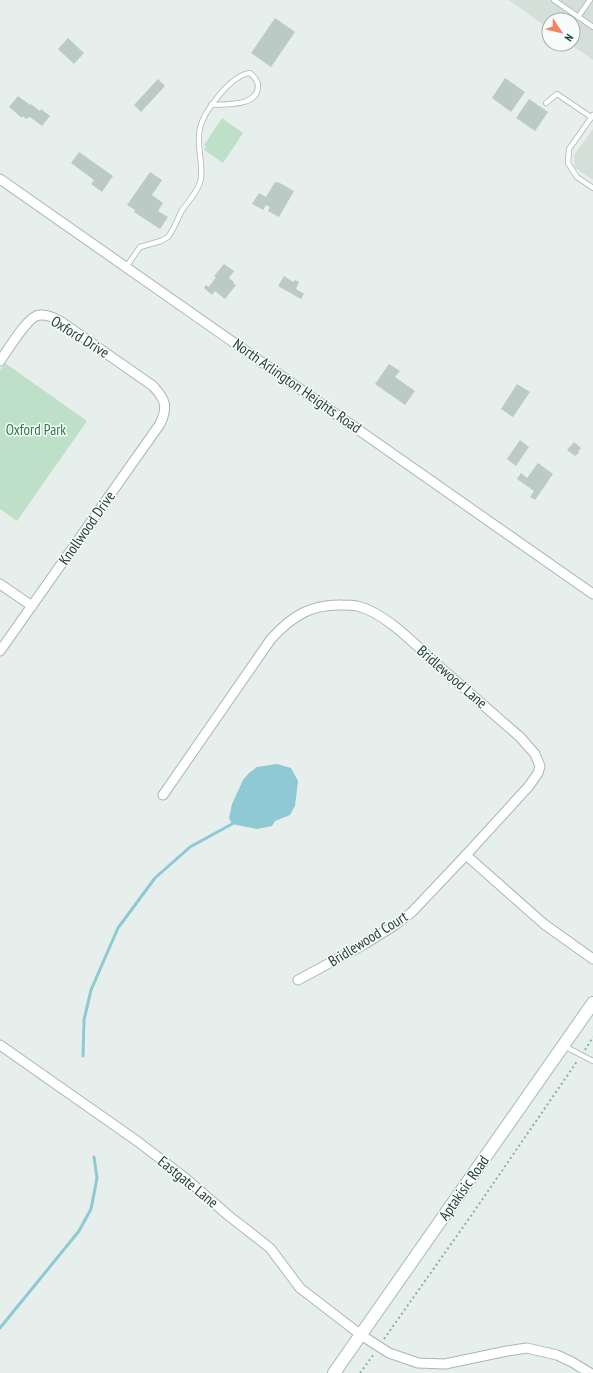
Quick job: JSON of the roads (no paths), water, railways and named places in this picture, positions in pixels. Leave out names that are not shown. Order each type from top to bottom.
[{"type":"main road","name":"Aptakisic Road","points":[[334,1373],[593,1003]]},
{"type":"street","name":"North Arlington Heights Road","points":[[0,179],[593,594]]},
{"type":"street","name":"Oxford Drive","points":[[0,361],[29,320],[37,316],[48,315],[60,321],[153,386],[160,393],[164,402]]},
{"type":"street","name":"Knollwood Drive","points":[[0,651],[160,424],[165,413],[164,402]]},
{"type":"street","points":[[0,584],[32,606]]},
{"type":"street","name":"Bridlewood Lane","points":[[163,795],[282,626],[293,618],[319,606],[356,606],[369,610],[395,627],[520,737],[535,754],[539,761],[540,766],[538,773],[529,786],[466,855]]},
{"type":"street","points":[[466,855],[544,924],[593,959]]},
{"type":"street","name":"Bridlewood Court","points":[[298,980],[363,945],[395,925],[412,912],[466,855]]},
{"type":"street","name":"Eastgate Lane","points":[[0,1044],[137,1141],[184,1177],[229,1216],[270,1248],[300,1288],[361,1335],[389,1353],[418,1362],[445,1364],[527,1348],[558,1355],[590,1373]]},
{"type":"lane","points":[[554,0],[571,12]]},
{"type":"lane","points":[[581,13],[590,0]]},
{"type":"lane","points":[[581,19],[593,27]]},
{"type":"lane","points":[[126,267],[140,247],[161,241],[168,237],[197,187],[201,178],[199,141],[200,129],[211,105],[228,85],[245,74],[250,74],[255,77],[258,86],[257,92],[252,98],[242,103],[211,105]]},
{"type":"lane","points":[[546,103],[557,94],[592,116],[569,149],[568,162],[577,177],[593,188]]},
{"type":"lane","points":[[563,1046],[593,1061]]},
{"type":"water","points":[[277,764],[291,768],[298,781],[295,806],[290,815],[275,821],[272,826],[257,829],[232,824],[229,818],[232,804],[243,780],[257,767]]},
{"type":"waterway","points":[[83,1056],[84,1020],[91,990],[118,928],[155,878],[190,847],[232,824]]},
{"type":"waterway","points":[[0,1328],[79,1231],[91,1209],[97,1178],[94,1157]]},
{"type":"park label","name":"Oxford Park","points":[[36,430]]}]
